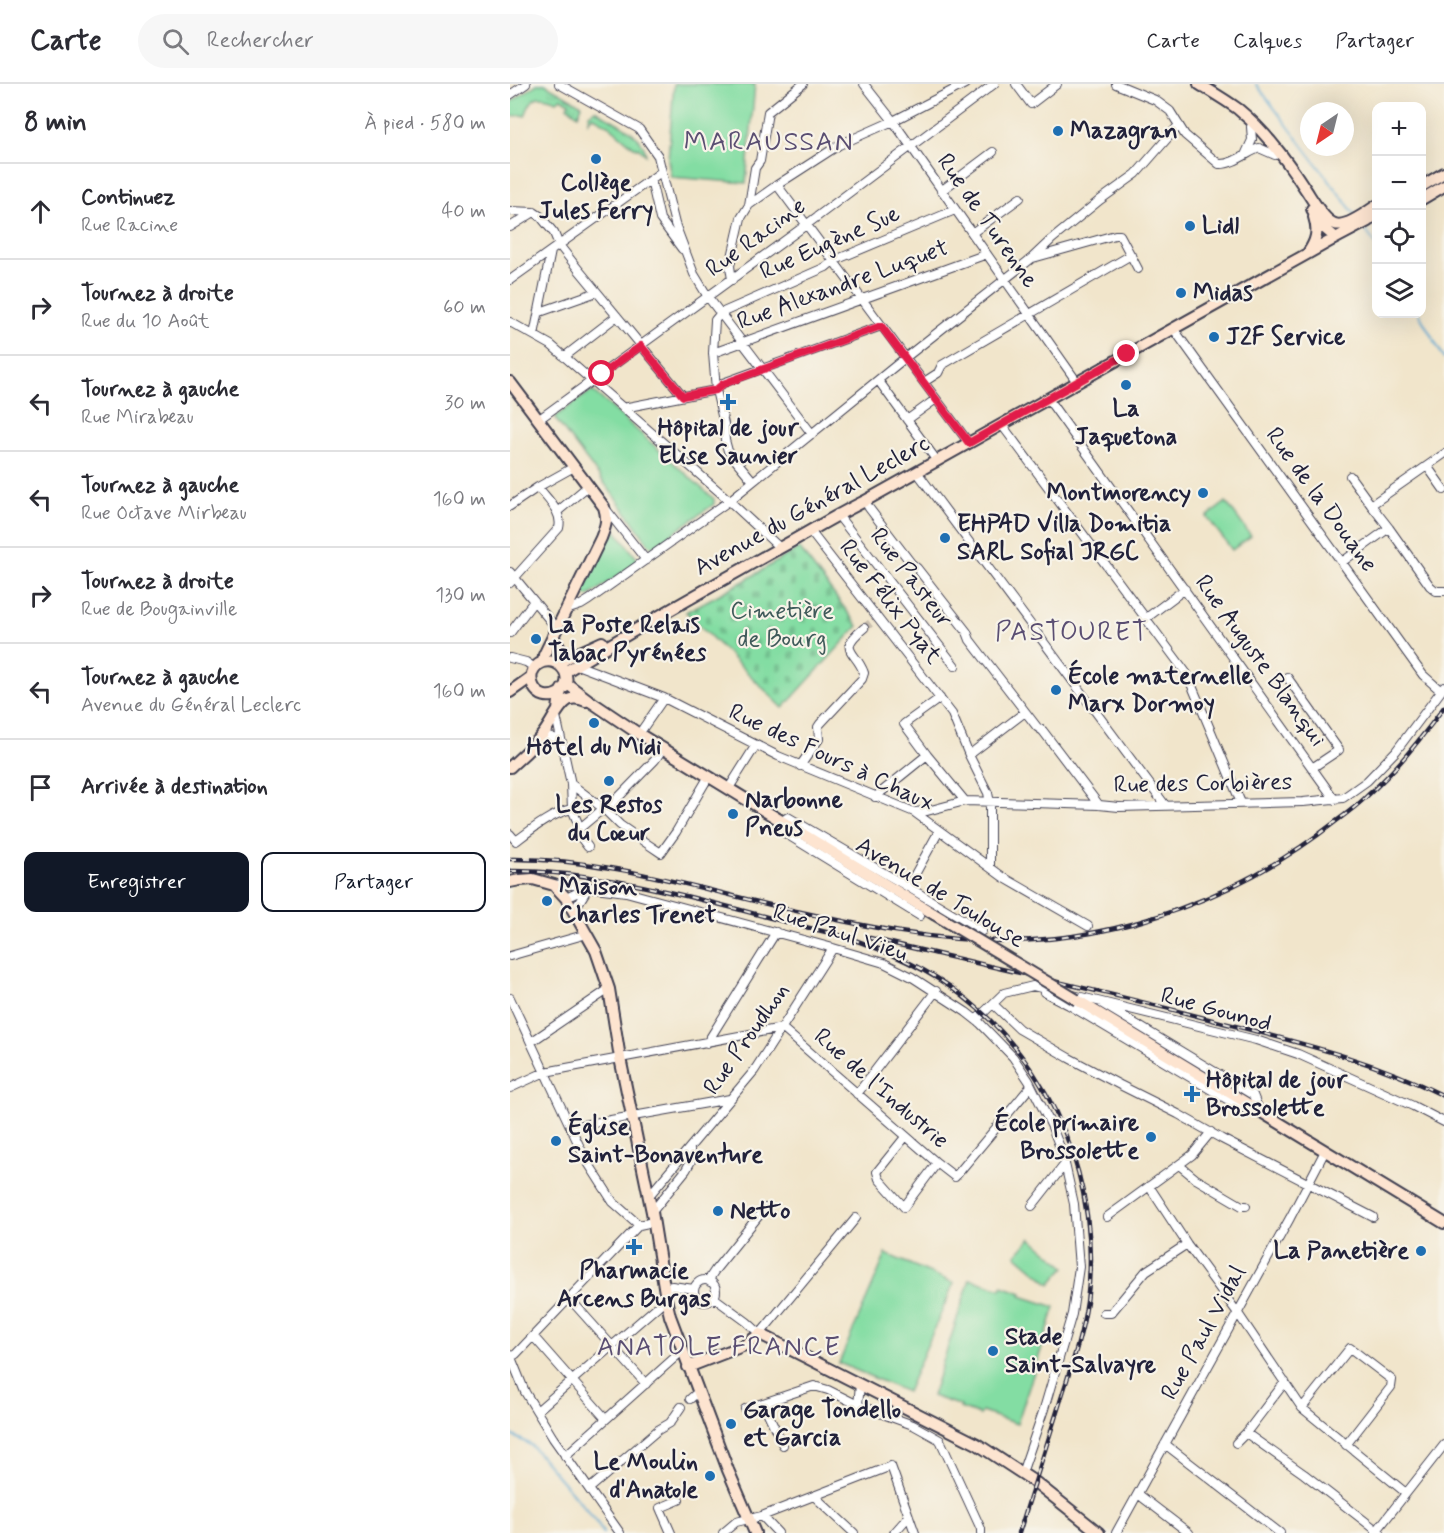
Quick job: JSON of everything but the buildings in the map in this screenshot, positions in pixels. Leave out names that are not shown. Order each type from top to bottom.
[{"type":"main road","points":[[1191,84],[1235,112],[1265,141],[1297,184],[1323,227],[1336,238]]},
{"type":"main road","points":[[1199,84],[1238,109],[1268,138],[1329,221],[1349,227]]},
{"type":"main road","points":[[1426,184],[1444,173]]},
{"type":"main road","points":[[1426,197],[1444,186]]},
{"type":"main road","points":[[1307,254],[1317,235],[1310,206]]},
{"type":"main road","name":"Avenue du Général Leclerc","points":[[563,674],[654,618],[837,514],[937,461],[1336,238],[1349,227],[1371,217]]},
{"type":"main road","points":[[510,382],[604,507],[607,516],[601,538],[544,655],[536,669],[510,692]]},
{"type":"main road","name":"Avenue du Général Leclerc","points":[[563,674],[654,618]]},
{"type":"main road","points":[[555,633],[563,674],[557,713]]},
{"type":"main road","points":[[536,669],[554,662],[563,674]]},
{"type":"main road","points":[[536,669],[533,687],[541,695],[551,696],[563,674]]},
{"type":"main road","name":"Avenue de Toulouse","points":[[563,674],[590,701],[639,734],[1444,1223]]},
{"type":"main road","points":[[510,767],[528,752],[569,699],[590,701]]},
{"type":"main road","points":[[510,882],[533,879],[558,890],[576,915],[596,951],[609,989],[665,1293],[688,1367],[694,1396],[755,1533]]},
{"type":"main road","points":[[688,1367],[745,1345],[760,1334],[967,1439],[1022,1473],[1099,1533]]},
{"type":"street","points":[[510,95],[526,84]]},
{"type":"street","points":[[559,84],[639,129],[658,156],[675,224],[694,274],[708,297],[812,434]]},
{"type":"street","points":[[732,280],[730,266],[741,218],[749,205],[755,168],[760,161],[768,112],[803,84]]},
{"type":"street","name":"Rue de Turenne","points":[[864,84],[1077,382]]},
{"type":"street","points":[[749,205],[839,145],[893,122],[965,84]]},
{"type":"street","name":"Rue Racine","points":[[538,420],[732,280],[994,84]]},
{"type":"street","points":[[1016,84],[1031,104],[1057,84]]},
{"type":"street","points":[[1116,84],[1161,104],[1170,111],[1185,135],[1219,164],[1231,163],[1259,148],[1275,155]]},
{"type":"street","points":[[566,610],[581,605],[753,482],[1032,258],[1092,207],[1136,174],[1179,124]]},
{"type":"street","points":[[1246,153],[1252,140],[1251,127]]},
{"type":"street","points":[[942,191],[993,152]]},
{"type":"street","points":[[510,280],[661,172]]},
{"type":"street","points":[[651,180],[660,219],[690,260]]},
{"type":"street","points":[[777,185],[969,443]]},
{"type":"street","points":[[972,233],[1020,198]]},
{"type":"street","name":"Rue Eugène Sue","points":[[721,313],[826,267],[833,261],[955,210]]},
{"type":"street","points":[[510,211],[534,212],[540,216],[554,233],[559,244],[683,396]]},
{"type":"street","points":[[510,227],[534,212]]},
{"type":"street","points":[[1032,258],[1120,235],[1138,269]]},
{"type":"street","points":[[534,335],[551,251]]},
{"type":"street","name":"Rue Alexandre Luquet","points":[[713,353],[987,254]]},
{"type":"street","points":[[924,382],[938,373],[942,365],[1131,255]]},
{"type":"street","points":[[540,312],[597,291]]},
{"type":"street","points":[[721,313],[715,320],[713,353],[716,390],[724,424],[725,440],[728,451],[753,482]]},
{"type":"street","points":[[564,357],[617,316]]},
{"type":"street","points":[[510,322],[551,345],[780,548]]},
{"type":"street","points":[[623,408],[716,390],[723,384],[763,368],[881,326]]},
{"type":"street","name":"Rue de la Douane","points":[[1173,328],[1423,675],[1442,689]]},
{"type":"street","points":[[878,380],[937,461]]},
{"type":"street","points":[[907,420],[936,399]]},
{"type":"street","name":"Rue Auguste Blanqui","points":[[1047,399],[1335,800]]},
{"type":"street","points":[[1002,424],[1186,674],[1241,803]]},
{"type":"street","points":[[1371,505],[1444,454]]},
{"type":"street","points":[[1427,466],[1444,490]]},
{"type":"street","points":[[510,506],[574,467]]},
{"type":"street","points":[[917,472],[1165,805]]},
{"type":"street","points":[[1350,476],[1430,586],[1436,591],[1444,591]]},
{"type":"street","points":[[557,512],[588,486]]},
{"type":"street","points":[[538,487],[557,512],[561,520],[559,528],[512,577],[534,601],[555,633]]},
{"type":"street","points":[[865,501],[868,508],[967,632],[970,640],[1025,712],[1099,805]]},
{"type":"street","points":[[604,507],[646,560]]},
{"type":"street","name":"Rue Pasteur","points":[[837,514],[955,666]]},
{"type":"street","points":[[1342,562],[1389,528]]},
{"type":"street","name":"Rue Félix Pyat","points":[[810,531],[875,620],[952,714],[988,793],[990,803]]},
{"type":"street","points":[[1145,619],[1185,589]]},
{"type":"street","points":[[510,633],[534,601]]},
{"type":"street","points":[[800,766],[819,739],[820,724],[862,679],[864,673],[862,667],[849,646],[864,628]]},
{"type":"street","points":[[510,658],[526,662],[536,669]]},
{"type":"street","name":"Rue des Fours à Chaux","points":[[577,665],[664,698],[800,766],[914,813],[1003,877],[1088,926]]},
{"type":"street","points":[[1287,677],[1339,750],[1312,768]]},
{"type":"street","name":"Rue des Corbières","points":[[914,813],[965,801],[1119,807],[1335,800],[1343,798],[1367,781],[1396,751],[1442,689]]},
{"type":"street","points":[[639,734],[664,698]]},
{"type":"street","points":[[940,698],[904,724],[965,801]]},
{"type":"street","points":[[969,755],[1025,712]]},
{"type":"street","points":[[557,713],[571,784],[572,809],[580,828],[579,835],[588,847]]},
{"type":"street","points":[[543,734],[557,739],[562,744]]},
{"type":"street","points":[[729,788],[756,745]]},
{"type":"street","points":[[580,828],[611,805],[655,760],[663,748]]},
{"type":"street","points":[[875,797],[927,755]]},
{"type":"street","points":[[571,784],[604,809],[620,825],[661,853],[709,777]]},
{"type":"street","points":[[990,803],[990,867]]},
{"type":"street","points":[[510,834],[516,841],[547,820],[572,809]]},
{"type":"street","name":"Avenue de Toulouse","points":[[920,916],[783,832],[782,821],[788,817],[982,931]]},
{"type":"street","points":[[908,887],[939,831]]},
{"type":"street","name":"Rue Paul Vieu","points":[[558,890],[571,885],[626,892],[884,963],[936,991],[976,1020],[1013,1057],[1052,1127],[1065,1164],[1074,1204],[1079,1267],[1072,1314],[1022,1473]]},
{"type":"street","points":[[558,890],[588,888]]},
{"type":"street","points":[[576,915],[578,904],[588,888]]},
{"type":"street","points":[[707,1043],[776,932]]},
{"type":"street","points":[[510,956],[587,934]]},
{"type":"street","name":"Rue Proudhon","points":[[648,1197],[690,1150],[754,1071],[833,948]]},
{"type":"street","points":[[1034,986],[1230,1101],[1247,1110],[1259,1110],[1253,1095],[1094,1000]]},
{"type":"street","name":"Rue Gounod","points":[[976,1020],[1004,993],[1034,986],[1256,1040],[1298,1054],[1444,1122]]},
{"type":"street","points":[[531,1042],[609,989]]},
{"type":"street","points":[[857,1094],[936,991]]},
{"type":"street","points":[[510,998],[585,1158],[613,1202],[639,1225]]},
{"type":"street","points":[[993,1004],[1019,1029],[1068,1058],[1372,1217]]},
{"type":"street","points":[[510,1088],[545,1072],[782,1028]]},
{"type":"street","name":"Rue de l'Industrie","points":[[782,1028],[955,1177],[1031,1086]]},
{"type":"street","points":[[571,1126],[730,1099]]},
{"type":"street","points":[[1107,1217],[1179,1165],[1197,1150],[1211,1132]]},
{"type":"street","points":[[906,1136],[877,1172],[879,1179],[904,1207],[937,1163]]},
{"type":"street","name":"Rue Proudhon","points":[[652,1217],[686,1170],[691,1161],[690,1150]]},
{"type":"street","name":"Rue Paul Vidal","points":[[1116,1533],[1325,1151]]},
{"type":"street","points":[[1032,1206],[1065,1164]]},
{"type":"street","points":[[1179,1165],[1196,1179],[1242,1206],[1246,1206]]},
{"type":"street","points":[[1149,1186],[1302,1408],[1406,1493]]},
{"type":"street","points":[[710,1282],[711,1276],[765,1208]]},
{"type":"street","points":[[620,1533],[565,1456],[514,1377],[511,1356],[516,1354],[639,1225],[652,1217]]},
{"type":"street","points":[[713,1297],[760,1334],[856,1218]]},
{"type":"street","points":[[1104,1313],[1111,1313],[1146,1271],[1187,1244]]},
{"type":"street","points":[[704,1280],[710,1282],[716,1290],[713,1297],[707,1302],[701,1302],[694,1294],[696,1284],[704,1280]]},
{"type":"street","points":[[537,1411],[612,1346],[672,1286],[694,1289]]},
{"type":"street","points":[[569,1298],[646,1384]]},
{"type":"street","points":[[533,1336],[606,1419]]},
{"type":"street","points":[[1302,1408],[1350,1348],[1392,1380],[1391,1387],[1346,1445]]},
{"type":"street","points":[[565,1456],[682,1351]]},
{"type":"street","points":[[1236,1443],[1285,1382]]},
{"type":"street","points":[[858,1405],[860,1385]]},
{"type":"street","points":[[745,1409],[814,1386],[913,1425],[940,1440],[981,1528],[981,1533]]},
{"type":"street","points":[[763,1403],[783,1445]]},
{"type":"street","points":[[589,1489],[658,1430],[670,1423],[681,1407]]},
{"type":"street","points":[[1246,1433],[1304,1474],[1377,1532],[1444,1445]]},
{"type":"street","points":[[1165,1444],[1280,1533]]},
{"type":"street","points":[[723,1533],[736,1522],[762,1516],[891,1466],[915,1533]]},
{"type":"street","points":[[1138,1494],[1189,1533]]},
{"type":"street","points":[[814,1496],[854,1533]]},
{"type":"street","points":[[671,1533],[660,1508],[679,1500]]},
{"type":"street","points":[[762,1516],[778,1533]]},
{"type":"street","points":[[894,1533],[909,1516]]},
{"type":"green space","points":[[537,84],[545,84],[582,105],[578,115],[567,106],[569,103],[561,98],[557,101],[539,97],[530,104],[525,116],[510,117],[510,103]]},
{"type":"green space","points":[[674,84],[755,84],[746,183],[671,177],[668,160]]},
{"type":"green space","points":[[595,110],[633,134],[644,147],[646,155],[607,124],[592,116],[588,121],[589,114]]},
{"type":"green space","points":[[590,392],[594,392],[714,499],[714,504],[655,546],[650,546],[556,420],[556,416]]},
{"type":"green space","points":[[1226,502],[1251,536],[1232,550],[1207,517]]},
{"type":"green space","points":[[612,528],[639,561],[586,596],[583,592]]},
{"type":"green space","name":"Cimetière de Bourg","points":[[799,548],[858,626],[783,708],[686,612]]},
{"type":"green space","points":[[1031,1238],[1065,1267],[1050,1284],[1016,1255]]},
{"type":"green space","name":"Stade Saint-Salvayre","points":[[886,1254],[954,1283],[907,1392],[839,1363]]},
{"type":"green space","name":"Stade Saint-Salvayre","points":[[970,1279],[1001,1289],[1002,1286],[1022,1293],[1021,1296],[1055,1307],[1017,1424],[982,1412],[980,1415],[932,1396]]},
{"type":"waterway","points":[[1256,84],[1356,216]]},
{"type":"waterway","points":[[1364,228],[1372,239]]},
{"type":"waterway","points":[[1421,318],[1444,358]]},
{"type":"waterway","points":[[510,1434],[531,1445],[597,1522],[603,1533]]},
{"type":"tunnel","points":[[864,628],[872,622]]},
{"type":"railway","points":[[510,859],[547,860],[620,870],[826,918],[927,936],[1004,941],[1049,939],[1093,933],[1137,923],[1221,892],[1299,848],[1351,810],[1378,786],[1408,754],[1444,707]]},
{"type":"railway","points":[[510,871],[553,873],[636,885],[859,941],[904,960],[947,984],[993,1023],[1021,1056],[1045,1092],[1064,1132],[1078,1173],[1087,1215],[1090,1259],[1087,1302],[1079,1339],[1019,1533]]},
{"type":"railway","points":[[870,938],[1133,1000],[1306,1045],[1390,1072],[1444,1096]]},
{"type":"place","name":"Mazagran","points":[[1058,131]]},
{"type":"place","name":"Collège Jules Ferry","points":[[596,159]]},
{"type":"place","name":"Lidl","points":[[1190,226]]},
{"type":"place","name":"Midas","points":[[1181,293]]},
{"type":"place","name":"J2F Service","points":[[1214,337]]},
{"type":"place","name":"La Jaquetona","points":[[1126,385]]},
{"type":"place","name":"Hôpital de jour Elise Saunier","points":[[728,402]]},
{"type":"place","name":"Montmorency","points":[[1203,493]]},
{"type":"place","name":"EHPAD Villa Domitia SARL Sofial JRGC","points":[[945,538]]},
{"type":"place","name":"La Poste Relais Tabac Pyrénées","points":[[536,639]]},
{"type":"place","name":"École maternelle Marx Dormoy","points":[[1056,690]]},
{"type":"place","name":"Hôtel du Midi","points":[[594,723]]},
{"type":"place","name":"Les Restos du Cœur","points":[[609,781]]},
{"type":"place","name":"Narbonne Pneus","points":[[733,814]]},
{"type":"place","name":"Maison Charles Trenet","points":[[547,901]]},
{"type":"place","name":"Hôpital de jour Brossolette","points":[[1192,1094]]},
{"type":"place","name":"École primaire Brossolette","points":[[1151,1137]]},
{"type":"place","name":"Église Saint-Bonaventure","points":[[556,1141]]},
{"type":"place","name":"Netto","points":[[718,1211]]},
{"type":"place","name":"Pharmacie Arcens Burgas","points":[[634,1247]]},
{"type":"place","name":"La Panetière","points":[[1421,1251]]},
{"type":"place","name":"Stade Saint-Salvayre","points":[[993,1351]]},
{"type":"place","name":"Garage Tondello et Garcia","points":[[731,1424]]},
{"type":"place","name":"Le Moulin d'Anatole","points":[[710,1476]]},
{"type":"district","name":"MARAUSSAN","points":[[769,142]]},
{"type":"district","name":"PASTOURET","points":[[1072,632]]},
{"type":"district","name":"ANATOLE FRANCE","points":[[719,1347]]},
{"type":"route","points":[[602,374],[641,346],[683,396],[716,390],[723,384],[881,326],[969,443],[1127,354]]}]
